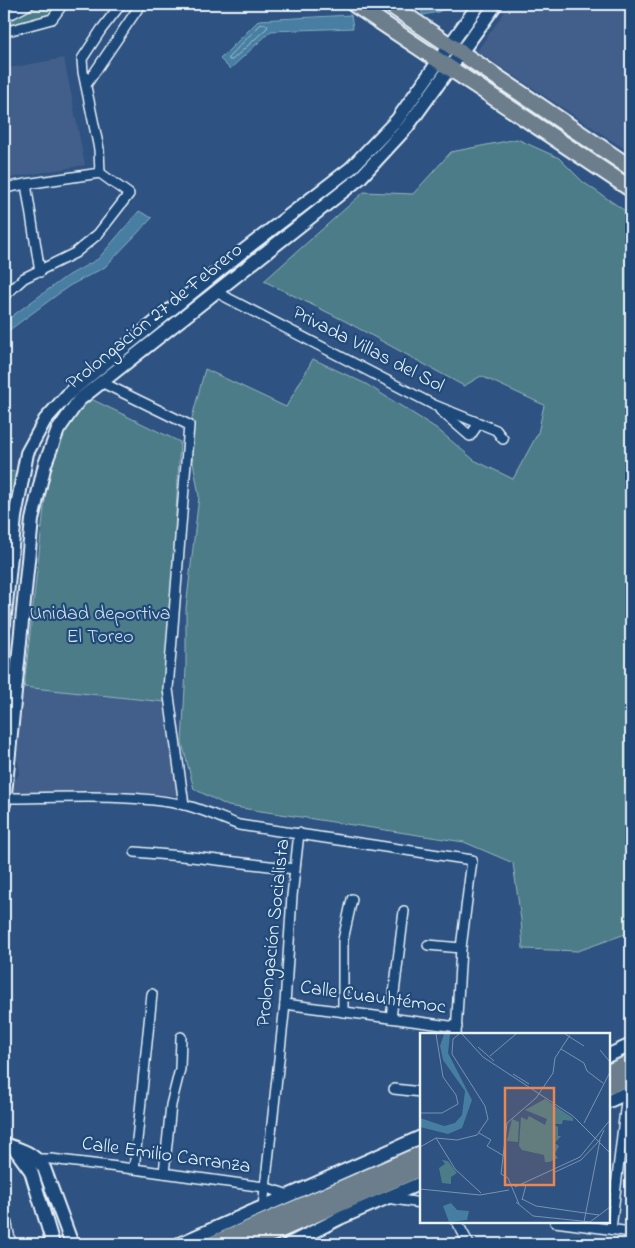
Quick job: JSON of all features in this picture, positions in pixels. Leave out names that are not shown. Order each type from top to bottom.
[{"type":"main road","points":[[354,4],[631,189]]},
{"type":"main road","name":"Prolongación 27 de Febrero","points":[[455,49],[479,4]]},
{"type":"main road","name":"Prolongación 27 de Febrero","points":[[4,624],[14,517],[27,453],[45,420],[71,391],[105,363],[238,255],[352,168],[397,120],[455,49],[496,4]]},
{"type":"main road","points":[[397,6],[455,49],[631,168]]},
{"type":"main road","name":"Prolongación 27 de Febrero","points":[[4,801],[32,520],[45,464],[58,430],[79,400],[360,178],[407,127],[445,63]]},
{"type":"main road","points":[[610,1055],[631,1045]]},
{"type":"main road","points":[[610,1072],[631,1062]]},
{"type":"main road","points":[[610,1086],[631,1076]]},
{"type":"main road","points":[[610,1101],[629,1092]]},
{"type":"main road","points":[[179,1244],[420,1137]]},
{"type":"main road","points":[[9,1146],[44,1168],[72,1244]]},
{"type":"main road","points":[[248,1244],[414,1172],[420,1153]]},
{"type":"main road","points":[[289,1244],[340,1218],[387,1198],[414,1172],[420,1157]]},
{"type":"main road","points":[[32,1161],[31,1171],[53,1244]]},
{"type":"main road","points":[[212,1244],[414,1172]]},
{"type":"street","points":[[4,16],[13,14],[30,4]]},
{"type":"street","points":[[4,32],[52,19],[63,4]]},
{"type":"street","points":[[100,173],[99,149],[82,59],[101,30],[122,4]]},
{"type":"street","points":[[86,85],[141,4]]},
{"type":"street","points":[[4,188],[100,173],[129,194],[98,234],[75,253],[40,272],[24,278],[4,296]]},
{"type":"street","points":[[26,184],[40,272]]},
{"type":"street","name":"Privada Villas del Sol","points":[[216,292],[434,405],[496,430],[503,439]]},
{"type":"street","points":[[101,382],[189,425],[168,689],[184,805]]},
{"type":"street","points":[[434,405],[470,436],[478,423]]},
{"type":"street","points":[[4,801],[132,798],[184,805],[208,812],[239,825],[299,833]]},
{"type":"street","name":"Prolongación Socialista","points":[[263,1207],[285,1004],[299,833],[472,860],[461,948]]},
{"type":"street","points":[[135,852],[295,869]]},
{"type":"street","points":[[344,1012],[343,940],[352,899]]},
{"type":"street","points":[[391,1018],[404,911]]},
{"type":"street","points":[[428,945],[461,948],[457,1030]]},
{"type":"street","points":[[134,1169],[152,994]]},
{"type":"street","name":"Calle Cuauhtémoc","points":[[285,1004],[391,1018],[457,1030]]},
{"type":"street","points":[[164,1173],[171,1105],[180,1069],[182,1036]]},
{"type":"street","points":[[394,1089],[420,1092]]},
{"type":"street","points":[[611,1229],[629,1092]]},
{"type":"street","name":"Calle Emilio Carranza","points":[[32,1161],[51,1158],[264,1187],[290,1195]]},
{"type":"street","points":[[387,1198],[420,1203]]},
{"type":"street","points":[[4,1210],[12,1244]]},
{"type":"street","points":[[458,1223],[469,1244]]},
{"type":"street","points":[[563,1223],[631,1232]]},
{"type":"shaded area","points":[[510,4],[631,4],[631,153],[477,51]]},
{"type":"shaded area","points":[[64,58],[85,165],[4,179],[4,69]]},
{"type":"shaded area","points":[[24,687],[165,702],[179,795],[14,792],[14,783],[20,772],[17,756]]},
{"type":"green space","points":[[30,4],[63,4],[52,19],[4,32],[4,16]]},
{"type":"green space","points":[[517,139],[559,158],[583,182],[631,215],[631,470],[625,493],[631,495],[631,932],[578,951],[523,949],[513,863],[464,842],[228,806],[194,789],[182,743],[186,669],[186,608],[199,496],[188,433],[205,369],[286,407],[313,359],[366,384],[436,428],[474,460],[513,479],[538,433],[544,405],[481,376],[464,386],[345,321],[264,281],[364,192],[413,194],[451,152]]},
{"type":"green space","name":"Unidad deportiva El Toreo","points":[[87,397],[180,442],[165,702],[24,687],[46,490],[61,433]]},
{"type":"green space","points":[[20,471],[4,624],[4,472]]},
{"type":"water","points":[[419,4],[453,4],[438,12],[423,15]]},
{"type":"water","points":[[351,15],[353,28],[271,31],[230,69],[220,59],[259,20]]},
{"type":"water","points":[[139,211],[152,218],[105,267],[69,286],[4,334],[4,322],[64,278],[98,259]]}]
